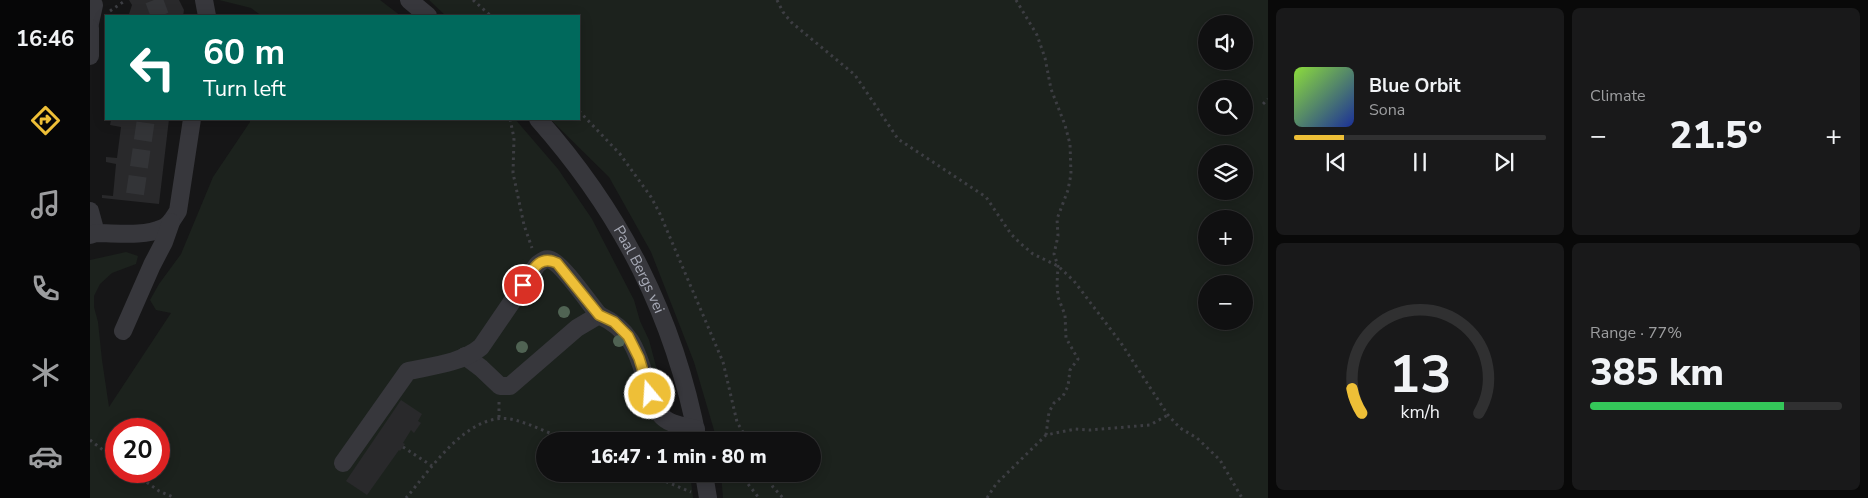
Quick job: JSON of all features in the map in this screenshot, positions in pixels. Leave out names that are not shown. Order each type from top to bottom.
[{"type":"street","points":[[204,0],[207,15]]},
{"type":"street","points":[[409,0],[427,15]]},
{"type":"street","points":[[90,56],[95,12]]},
{"type":"street","points":[[123,331],[164,242],[171,222],[178,211],[192,120]]},
{"type":"street","name":"Paal Bergs vei","points":[[539,120],[574,161],[597,193],[619,228],[642,271],[663,318],[696,432]]},
{"type":"street","points":[[90,211],[93,234],[141,233],[163,228],[171,222]]},
{"type":"street","points":[[343,463],[408,371],[443,364],[474,354],[481,347],[537,265],[544,260],[557,263],[599,315],[614,322],[628,336],[639,358],[650,394],[661,415],[691,432]]},
{"type":"street","points":[[466,356],[482,368],[500,386],[510,386],[577,328],[599,315]]},
{"type":"street","points":[[700,496],[703,482]]},
{"type":"path","points":[[95,12],[126,0]]},
{"type":"path","points":[[473,0],[490,15]]},
{"type":"path","points":[[777,0],[791,22],[855,75],[898,139],[986,197],[1011,234],[1020,243],[1034,254],[1058,266],[1074,281],[1121,343],[1168,414],[1180,428],[1198,438],[1220,460],[1242,498]]},
{"type":"path","points":[[1016,0],[1037,35],[1051,89],[1070,144],[1071,174],[1068,190],[1057,219],[1058,236],[1054,254],[1058,266],[1058,297],[1065,314],[1066,338],[1077,355],[1078,360],[1070,370],[1068,386],[1063,396],[1054,403],[1049,412],[1046,435]]},
{"type":"path","points":[[1263,104],[1268,99]]},
{"type":"path","points":[[580,112],[620,154],[651,197],[660,214],[723,362],[737,422],[743,432]]},
{"type":"path","points":[[510,120],[514,138],[513,173],[524,226],[537,265]]},
{"type":"path","points":[[987,498],[996,484],[1046,435],[1075,429],[1090,430],[1150,425],[1168,414]]},
{"type":"path","points":[[406,498],[432,466],[461,436],[484,421],[514,420],[545,432]]},
{"type":"path","points":[[90,440],[105,452]]},
{"type":"path","points":[[403,447],[432,466]]},
{"type":"path","points":[[667,482],[700,496]]},
{"type":"path","points":[[746,482],[759,498]]},
{"type":"path","points":[[770,482],[783,498]]},
{"type":"path","points":[[149,483],[175,498]]},
{"type":"shaded area","points":[[219,0],[380,0],[400,15],[261,15],[251,8]]},
{"type":"shaded area","points":[[429,0],[1268,0],[1268,498],[723,498],[722,482],[821,482],[821,432],[714,432],[694,362],[651,252],[609,177],[551,120],[580,120],[580,15],[445,15]]},
{"type":"shaded area","points":[[250,120],[516,120],[558,169],[592,219],[634,300],[640,321],[649,340],[674,432],[536,432],[536,482],[691,482],[693,498],[90,498],[90,260],[126,252],[138,256],[136,264],[112,273],[100,284],[94,296],[109,407],[171,313],[156,310],[150,300],[181,254],[213,177]]},
{"type":"building","points":[[129,0],[179,0],[184,10],[183,15],[134,15],[129,14],[132,5]]},
{"type":"building","points":[[111,120],[169,120],[159,204],[102,198],[102,195],[113,196],[116,164],[106,162],[106,157],[117,158],[121,127],[110,125]]},
{"type":"building","points":[[401,400],[422,414],[418,421],[421,423],[414,433],[411,430],[403,443],[405,444],[367,495],[346,481]]},
{"type":"tunnel","points":[[154,0],[160,15]]},
{"type":"tunnel","points":[[135,194],[146,120]]},
{"type":"route","points":[[523,285],[537,265],[544,260],[557,263],[599,315],[614,322],[628,336],[639,358],[650,394]]}]
